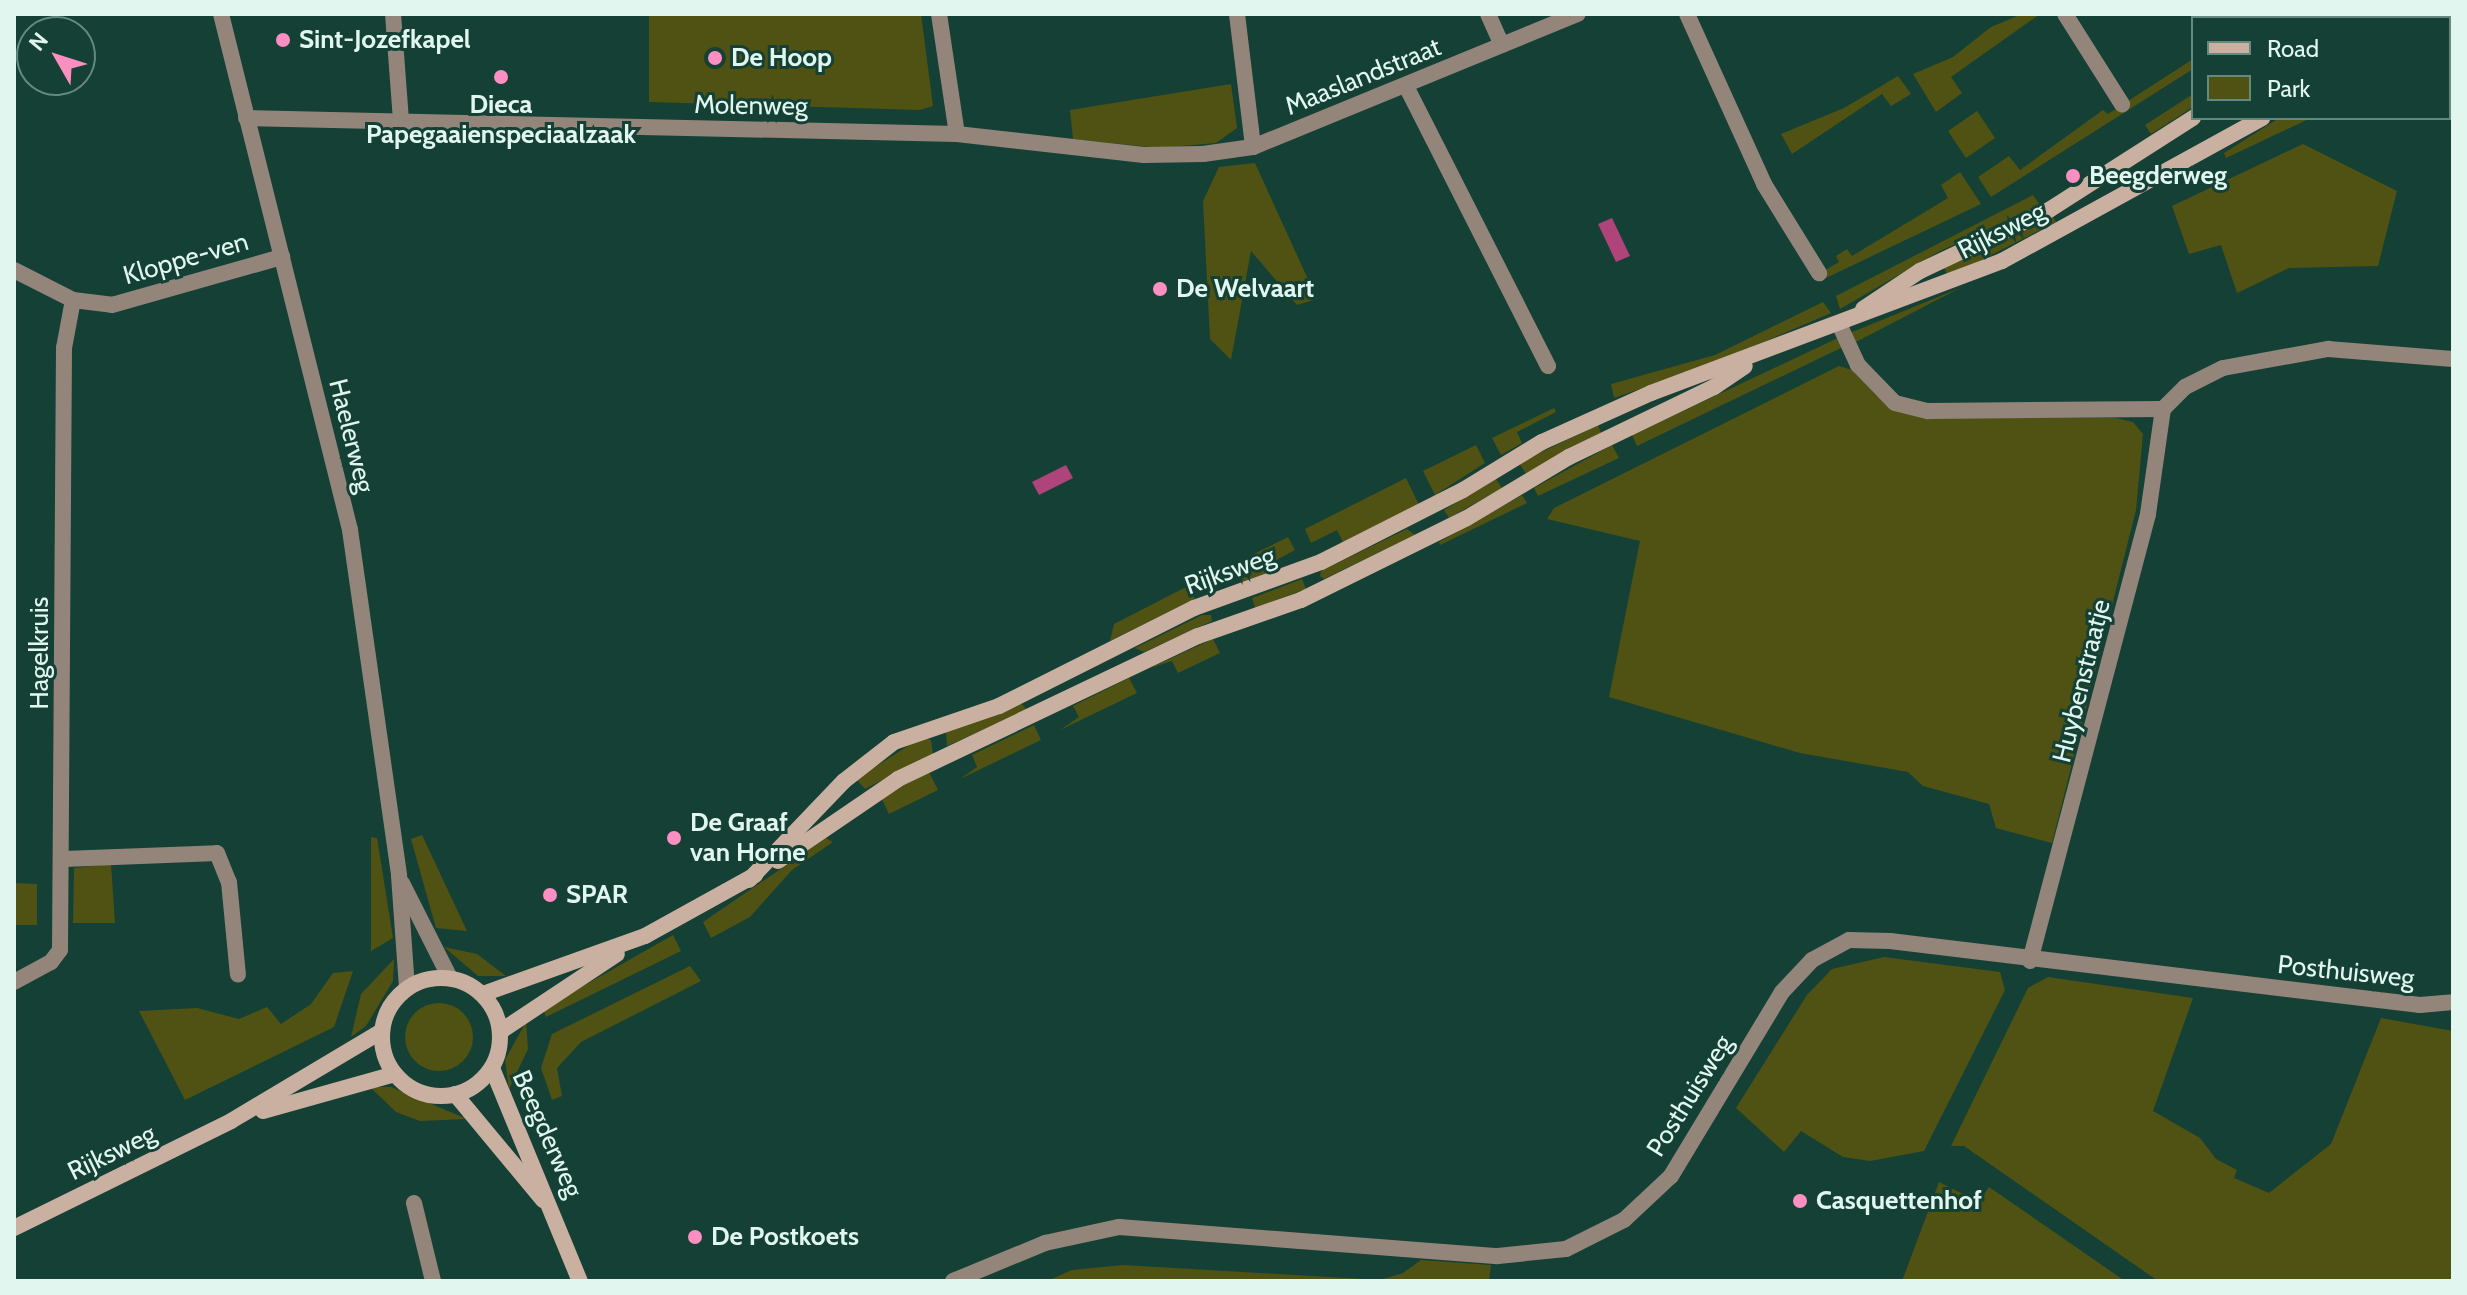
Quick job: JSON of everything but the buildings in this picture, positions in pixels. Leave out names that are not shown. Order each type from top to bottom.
[{"type":"main road","name":"Rijksweg","points":[[1840,326],[1920,271],[2049,210],[2191,119]]},
{"type":"main road","name":"Rijksweg","points":[[749,880],[844,781],[894,742],[990,710],[1194,608],[1321,562],[1463,490],[1542,442],[1638,398],[1840,326],[2002,261],[2258,120]]},
{"type":"main road","name":"Rijksweg","points":[[501,1031],[645,936],[749,880],[898,779],[1184,642],[1275,612],[1332,585],[1467,518],[1569,457],[1714,387],[1762,354]]},
{"type":"main road","name":"Rijksweg","points":[[483,994],[645,936]]},
{"type":"main road","points":[[450,978],[483,994],[501,1031],[492,1068],[476,1085],[455,1094],[414,1089],[395,1074],[385,1057],[382,1031],[389,1008],[407,988],[450,978]]},
{"type":"main road","name":"Rijksweg","points":[[14,1228],[231,1121],[382,1031]]},
{"type":"main road","name":"Beegderweg","points":[[492,1068],[559,1220],[580,1281]]},
{"type":"main road","name":"Rijksweg","points":[[231,1121],[395,1074]]},
{"type":"main road","name":"Beegderweg","points":[[455,1094],[559,1220]]},
{"type":"street","name":"Haelerweg","points":[[221,14],[350,530],[399,876],[407,988]]},
{"type":"street","points":[[393,14],[401,121]]},
{"type":"street","points":[[939,14],[957,134]]},
{"type":"street","points":[[1237,14],[1253,147]]},
{"type":"street","points":[[1488,14],[1502,45]]},
{"type":"street","name":"Maaslandstraat","points":[[1253,147],[1578,14]]},
{"type":"street","points":[[1687,14],[1764,184],[1819,273]]},
{"type":"street","points":[[2065,14],[2122,104]]},
{"type":"street","points":[[1406,86],[1548,366]]},
{"type":"street","name":"Molenweg","points":[[246,118],[957,134],[1144,155],[1253,147]]},
{"type":"street","name":"Kloppe-ven","points":[[14,270],[73,300],[112,305],[282,257]]},
{"type":"street","name":"Hagelkruis","points":[[14,982],[51,962],[60,950],[64,859],[64,348],[73,300]]},
{"type":"street","points":[[1840,326],[1858,365],[1895,403],[1928,411],[2163,409],[2185,387],[2223,368],[2328,349],[2453,359]]},
{"type":"street","name":"Huybenstraatje","points":[[2030,961],[2065,846],[2148,514],[2163,409]]},
{"type":"street","points":[[64,859],[217,853],[229,882],[238,975]]},
{"type":"street","name":"Haelerweg","points":[[399,876],[450,978]]},
{"type":"street","name":"Posthuisweg","points":[[953,1281],[1045,1243],[1119,1227],[1498,1256],[1566,1249],[1624,1220],[1671,1176],[1782,992],[1812,960],[1849,940],[1890,941],[2030,961],[2420,1005],[2453,1002]]},
{"type":"street","points":[[414,1203],[433,1281]]},
{"type":"green space","points":[[649,14],[921,14],[933,106],[920,110],[649,102]]},
{"type":"green space","points":[[2022,14],[2040,14],[1951,77],[1962,93],[1936,112],[1913,74],[1953,57],[1991,27]]},
{"type":"green space","points":[[2191,60],[2191,70],[1991,197],[1978,177],[2009,156],[2020,170],[2103,110],[2108,114]]},
{"type":"green space","points":[[1898,76],[1911,94],[1891,106],[1882,94],[1792,154],[1781,134],[1844,108]]},
{"type":"green space","points":[[1231,84],[1237,128],[1216,143],[1159,148],[1073,139],[1070,110]]},
{"type":"green space","points":[[2191,95],[2191,108],[2151,134],[2145,125]]},
{"type":"green space","points":[[1977,111],[1995,138],[1966,158],[1948,131]]},
{"type":"green space","points":[[2276,120],[2307,120],[2226,158],[2224,153]]},
{"type":"green space","points":[[2303,144],[2397,191],[2378,266],[2289,268],[2237,293],[2221,245],[2189,254],[2172,206]]},
{"type":"green space","points":[[1255,163],[1317,299],[1297,305],[1251,251],[1231,360],[1210,339],[1203,201],[1219,167]]},
{"type":"green space","points":[[1960,172],[1981,204],[1826,278],[1822,272],[1839,262],[1836,256],[1847,249],[1852,256],[1948,198],[1941,185]]},
{"type":"green space","points":[[2033,195],[2040,205],[1940,251],[1840,309],[1836,296]]},
{"type":"green space","points":[[2052,216],[2056,222],[1948,277],[1944,267]]},
{"type":"green space","points":[[1960,288],[1856,342],[1852,339],[1850,333]]},
{"type":"green space","points":[[1823,302],[1831,313],[1717,362],[1614,398],[1611,384],[1715,355]]},
{"type":"green space","points":[[1842,336],[1843,347],[1637,446],[1632,435]]},
{"type":"green space","points":[[1839,366],[1852,370],[1875,394],[1928,417],[2116,418],[2133,422],[2143,434],[2136,510],[2052,843],[1996,828],[1989,804],[1923,786],[1908,772],[1800,753],[1609,697],[1640,541],[1547,519],[1554,508]]},
{"type":"green space","points":[[1554,408],[1556,412],[1517,432],[1522,443],[1501,455],[1492,438]]},
{"type":"green space","points":[[1598,425],[1601,433],[1526,474],[1519,463]]},
{"type":"green space","points":[[1476,445],[1485,463],[1435,495],[1423,471]]},
{"type":"green space","points":[[1612,445],[1619,458],[1538,496],[1534,488]]},
{"type":"green space","points":[[1406,478],[1419,505],[1343,542],[1337,530],[1311,543],[1305,529]]},
{"type":"green space","points":[[1496,479],[1502,488],[1449,518],[1444,510]]},
{"type":"green space","points":[[1522,495],[1527,503],[1440,545],[1439,542]]},
{"type":"green space","points":[[1407,529],[1415,535],[1324,579],[1320,576],[1321,571]]},
{"type":"green space","points":[[1288,537],[1295,550],[1271,563],[1275,573],[1241,583],[1235,570],[1215,579],[1213,574]]},
{"type":"green space","points":[[1302,579],[1306,589],[1255,608],[1252,598]]},
{"type":"green space","points":[[1188,586],[1195,599],[1110,641],[1114,624]]},
{"type":"green space","points":[[1202,615],[1211,615],[1212,621],[1144,652],[1135,648]]},
{"type":"green space","points":[[1213,639],[1220,653],[1178,673],[1172,661],[1150,668]]},
{"type":"green space","points":[[1129,678],[1137,693],[1060,730],[1079,717],[1073,706]]},
{"type":"green space","points":[[1021,703],[1027,710],[947,746],[946,732]]},
{"type":"green space","points":[[1034,725],[1041,740],[960,779],[977,767],[972,755]]},
{"type":"green space","points":[[922,737],[931,740],[933,754],[865,789],[856,779]]},
{"type":"green space","points":[[929,772],[938,790],[889,814],[881,797]]},
{"type":"green space","points":[[422,835],[467,931],[436,928],[411,839]]},
{"type":"green space","points":[[371,837],[377,838],[393,938],[371,951]]},
{"type":"green space","points":[[826,838],[833,842],[792,870],[750,917],[711,938],[703,922]]},
{"type":"green space","points":[[111,864],[115,923],[73,923],[74,868]]},
{"type":"green space","points":[[14,883],[37,884],[37,925],[14,925]]},
{"type":"green space","points":[[673,935],[681,951],[546,1017],[543,1009]]},
{"type":"green space","points":[[444,947],[477,954],[506,976],[478,976]]},
{"type":"green space","points":[[1884,957],[2000,972],[2005,990],[1924,1151],[1870,1161],[1843,1157],[1801,1131],[1784,1152],[1736,1108],[1807,995],[1832,969]]},
{"type":"green space","points":[[394,959],[393,981],[366,1026],[351,1037],[361,994]]},
{"type":"green space","points":[[690,966],[701,981],[581,1042],[557,1068],[562,1096],[552,1100],[541,1068],[552,1034]]},
{"type":"green space","points":[[353,971],[334,1027],[185,1100],[139,1011],[197,1008],[239,1019],[267,1007],[281,1024],[311,1004],[333,973]]},
{"type":"green space","points":[[2048,977],[2193,998],[2153,1111],[2200,1138],[2216,1159],[2237,1170],[2234,1178],[2269,1193],[2331,1144],[2381,1018],[2453,1031],[2453,1281],[2158,1281],[1964,1146],[1951,1146],[2028,988]]},
{"type":"green space","points":[[439,1003],[463,1013],[473,1037],[463,1061],[439,1071],[415,1061],[405,1037],[415,1013]]},
{"type":"green space","points":[[526,1022],[528,1049],[509,1089],[505,1060]]},
{"type":"green space","points":[[370,1087],[391,1087],[467,1119],[420,1121],[396,1112]]},
{"type":"green space","points":[[1939,1182],[1979,1202],[1989,1187],[2125,1281],[1902,1281]]},
{"type":"green space","points":[[1421,1260],[1491,1265],[1489,1281],[1047,1281],[1072,1270],[1123,1265],[1380,1280],[1403,1273]]},
{"type":"shaded area","points":[[1612,218],[1630,256],[1616,262],[1598,224]]},
{"type":"shaded area","points":[[1066,465],[1073,478],[1039,495],[1032,482]]},
{"type":"place","name":"Sint-Jozefkapel","points":[[283,40]]},
{"type":"place","name":"De Hoop","points":[[715,58]]},
{"type":"place","name":"Dieca Papegaaienspeciaalzaak","points":[[501,77]]},
{"type":"place","name":"Beegderweg","points":[[2073,176]]},
{"type":"place","name":"De Welvaart","points":[[1160,289]]},
{"type":"place","name":"De Graaf van Horne","points":[[674,838]]},
{"type":"place","name":"SPAR","points":[[550,895]]},
{"type":"place","name":"Casquettenhof","points":[[1800,1201]]},
{"type":"place","name":"De Postkoets","points":[[695,1237]]}]
